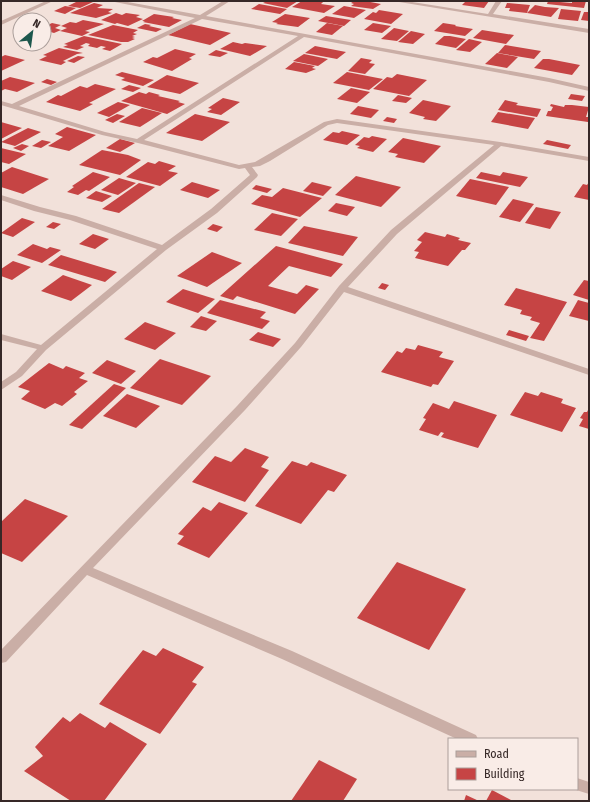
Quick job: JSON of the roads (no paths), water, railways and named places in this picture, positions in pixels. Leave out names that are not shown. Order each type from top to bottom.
[{"type":"street","points":[[1,23],[50,1]]},
{"type":"street","points":[[113,1],[199,18],[549,80],[589,89]]},
{"type":"street","points":[[14,106],[199,18],[227,1]]},
{"type":"street","points":[[396,1],[456,9],[490,16],[589,31]]},
{"type":"street","points":[[490,16],[498,1]]},
{"type":"street","points":[[138,141],[302,36]]},
{"type":"street","points":[[1,103],[104,134],[138,141],[229,165],[247,166],[267,159],[326,123],[337,122],[500,144],[589,159]]},
{"type":"street","points":[[1,658],[84,569],[241,408],[298,345],[342,288],[394,232],[500,144]]},
{"type":"street","points":[[1,387],[19,374],[43,348],[163,248],[214,211],[254,175],[247,166]]},
{"type":"street","points":[[1,197],[37,209],[73,218],[163,248]]},
{"type":"street","points":[[342,288],[589,372]]},
{"type":"street","points":[[1,337],[43,348]]},
{"type":"street","points":[[84,569],[287,655],[469,738]]},
{"type":"street","points":[[578,784],[589,788]]}]
